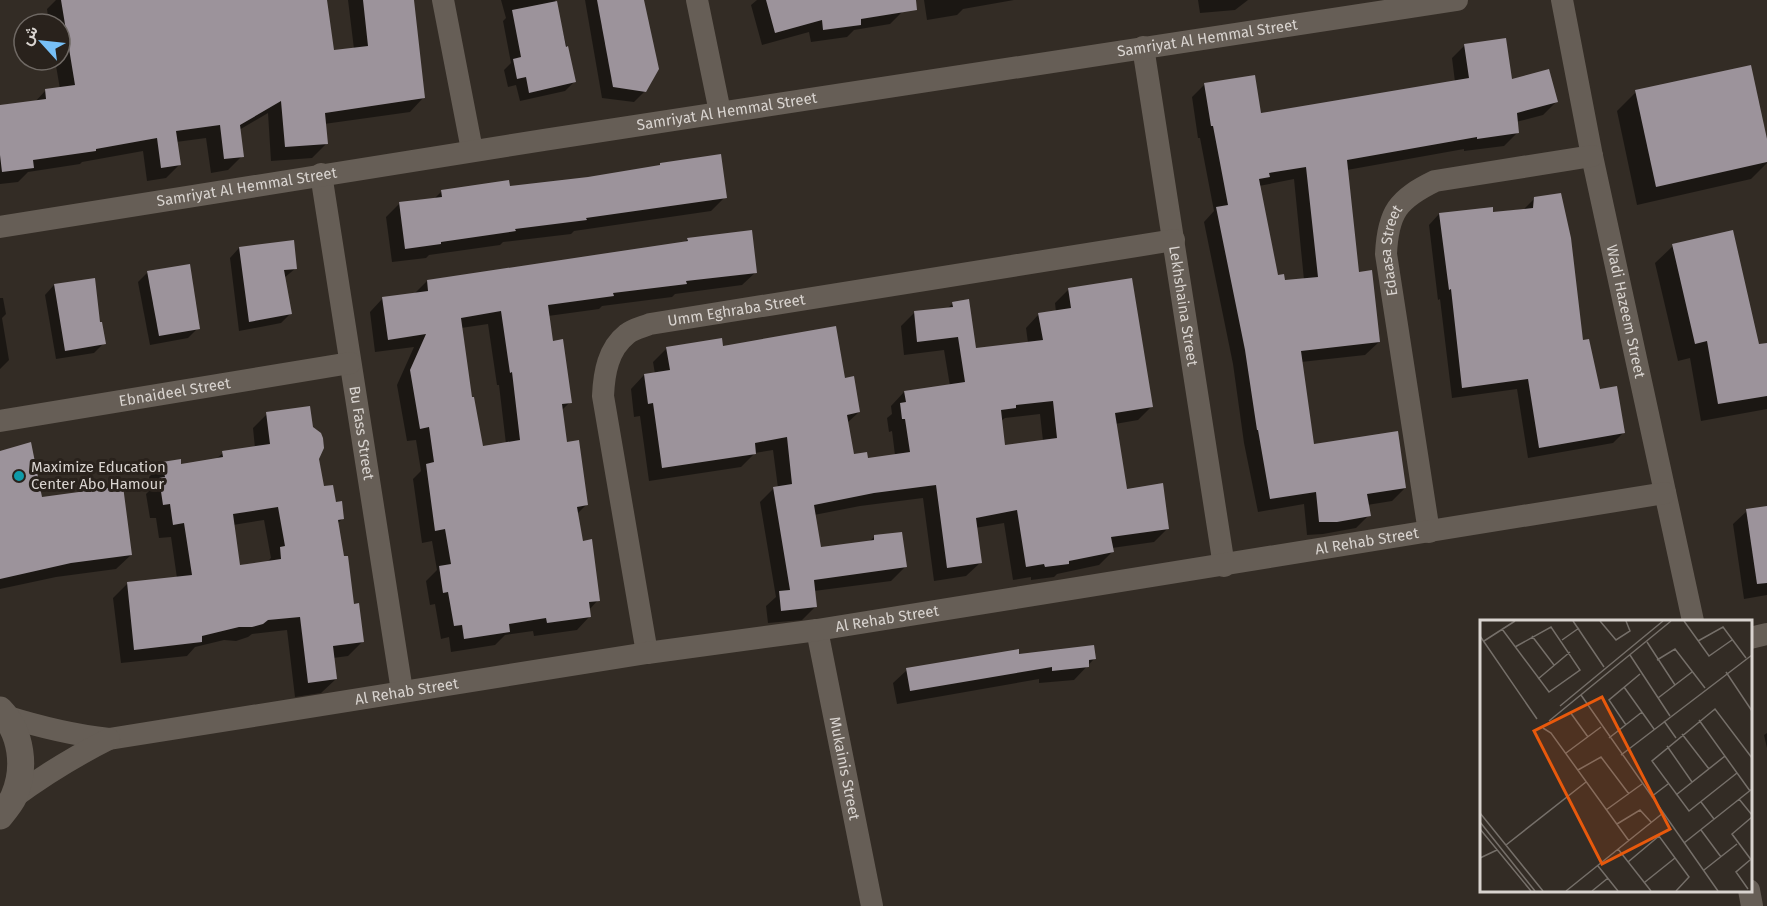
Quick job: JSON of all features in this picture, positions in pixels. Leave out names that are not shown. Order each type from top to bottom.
[{"type":"street","points":[[442,0],[472,150]]},
{"type":"street","points":[[697,0],[720,112]]},
{"type":"street","name":"Samriyat Al Hemmal Street","points":[[0,227],[472,150],[1143,47],[1316,10],[1457,0]]},
{"type":"street","name":"Wadi Hazeem Street","points":[[1562,0],[1592,156],[1693,620]]},
{"type":"street","name":"Lekhshaina Street","points":[[1143,47],[1224,566]]},
{"type":"street","name":"Edaasa Street","points":[[1429,532],[1386,254],[1387,232],[1396,210],[1412,192],[1436,181],[1592,156]]},
{"type":"street","name":"Bu Fass Street","points":[[321,174],[402,691]]},
{"type":"street","name":"Umm Eghraba Street","points":[[647,653],[603,396],[604,374],[612,352],[628,333],[650,324],[1174,240]]},
{"type":"street","name":"Ebnaideel Street","points":[[0,421],[350,363]]},
{"type":"street","name":"Al Rehab Street","points":[[3,713],[39,727],[74,735],[109,739],[402,691],[647,653],[817,630],[1224,566],[1665,493]]},
{"type":"street","name":"Mukainis Street","points":[[817,630],[872,906]]},
{"type":"street","points":[[1752,638],[1767,634]]},
{"type":"street","points":[[3,713],[16,735],[21,756],[20,777],[7,807]]},
{"type":"street","name":"Al Rehab Street","points":[[7,807],[51,771],[109,739]]},
{"type":"street","points":[[1749,891],[1752,906]]},
{"type":"building","points":[[61,0],[327,0],[334,50],[368,46],[363,0],[414,0],[425,98],[325,113],[328,144],[285,147],[281,101],[240,125],[244,157],[224,159],[220,125],[176,131],[181,165],[161,168],[157,138],[96,149],[96,151],[33,160],[34,168],[2,172],[0,105],[46,99],[45,89],[75,85],[72,67],[72,12],[63,12]]},
{"type":"building","points":[[597,0],[644,0],[659,69],[646,92],[613,87]]},
{"type":"building","points":[[766,0],[916,0],[917,10],[861,19],[861,25],[823,30],[822,20],[775,33]]},
{"type":"building","points":[[557,1],[576,82],[529,93],[526,77],[517,79],[513,59],[521,57],[512,10]]},
{"type":"building","points":[[1506,38],[1512,79],[1549,69],[1558,102],[1517,113],[1519,133],[1477,139],[1477,137],[1347,160],[1359,272],[1372,270],[1380,342],[1301,351],[1314,444],[1398,431],[1406,488],[1367,494],[1371,516],[1337,522],[1319,522],[1316,492],[1270,499],[1245,350],[1216,207],[1228,205],[1204,83],[1255,75],[1261,113],[1469,78],[1464,44]],"holes":[[[1306,167],[1318,277],[1285,280],[1284,274],[1278,275],[1259,179],[1270,177],[1269,173]]]},
{"type":"building","points":[[1751,65],[1767,139],[1767,162],[1656,187],[1635,90]]},
{"type":"building","points":[[721,154],[727,198],[515,229],[516,231],[405,249],[399,202],[442,197],[441,190],[509,180],[510,186],[588,177]]},
{"type":"building","points":[[1561,193],[1571,238],[1583,340],[1589,339],[1600,389],[1617,386],[1625,433],[1539,448],[1528,379],[1462,388],[1451,289],[1449,290],[1439,213],[1493,207],[1493,212],[1533,208],[1534,197]]},
{"type":"building","points":[[752,230],[757,273],[686,281],[687,284],[613,293],[614,296],[548,305],[553,341],[563,339],[572,403],[562,404],[567,442],[579,440],[588,505],[577,507],[583,541],[592,539],[600,601],[589,602],[591,617],[547,623],[546,618],[509,624],[510,632],[464,639],[462,625],[454,626],[448,592],[443,593],[439,566],[451,564],[445,529],[435,531],[426,464],[434,462],[429,427],[420,429],[410,370],[426,334],[388,340],[382,297],[428,291],[427,280],[688,241],[687,238]],"holes":[[[501,311],[510,373],[512,372],[520,440],[483,446],[474,397],[472,397],[461,318]]]},
{"type":"building","points":[[1733,230],[1759,344],[1767,343],[1767,396],[1718,404],[1707,341],[1695,344],[1672,244]]},
{"type":"building","points":[[294,240],[297,269],[284,270],[292,314],[249,322],[239,247]]},
{"type":"building","points":[[190,264],[200,329],[159,336],[147,271]]},
{"type":"building","points":[[95,278],[100,322],[102,322],[106,344],[65,351],[54,284]]},
{"type":"building","points":[[1132,278],[1153,407],[1115,413],[1127,489],[1163,483],[1169,529],[1111,537],[1114,552],[1069,561],[1069,564],[1026,567],[1017,510],[976,518],[982,563],[947,568],[936,485],[874,493],[814,505],[821,547],[874,540],[874,535],[902,532],[907,567],[814,580],[817,607],[781,611],[779,591],[790,590],[773,487],[792,484],[787,437],[755,443],[756,454],[662,468],[653,403],[648,404],[644,374],[670,370],[666,347],[722,338],[723,346],[836,326],[845,378],[854,376],[860,412],[847,415],[854,454],[867,452],[868,458],[910,452],[900,403],[906,402],[904,391],[965,382],[958,337],[917,342],[914,311],[953,307],[952,302],[969,299],[976,348],[1043,340],[1038,313],[1071,308],[1068,288]],"holes":[[[1053,401],[1057,438],[1005,445],[1001,410],[1016,408],[1016,405]]]},
{"type":"building","points":[[310,406],[313,427],[321,433],[323,438],[324,448],[319,459],[324,486],[333,485],[336,502],[342,501],[344,519],[338,520],[344,556],[348,556],[354,604],[359,603],[364,642],[333,646],[337,679],[308,683],[300,617],[268,620],[252,627],[239,627],[202,636],[202,642],[134,650],[127,582],[192,575],[184,523],[173,525],[170,504],[163,505],[159,478],[165,477],[162,462],[181,459],[181,464],[223,457],[222,451],[270,444],[266,412]],"holes":[[[278,507],[285,546],[280,547],[281,559],[240,565],[233,514]]]},
{"type":"building","points":[[31,442],[42,497],[123,486],[132,555],[71,563],[0,579],[0,451]]},
{"type":"building","points":[[1767,506],[1767,583],[1757,584],[1746,509]]},
{"type":"building","points":[[1094,645],[1096,659],[1089,660],[1089,667],[1052,671],[1052,667],[910,691],[906,668],[1019,649],[1019,654]]},
{"type":"place","name":"Maximize Education Center Abo Hamour","points":[[19,476]]}]
